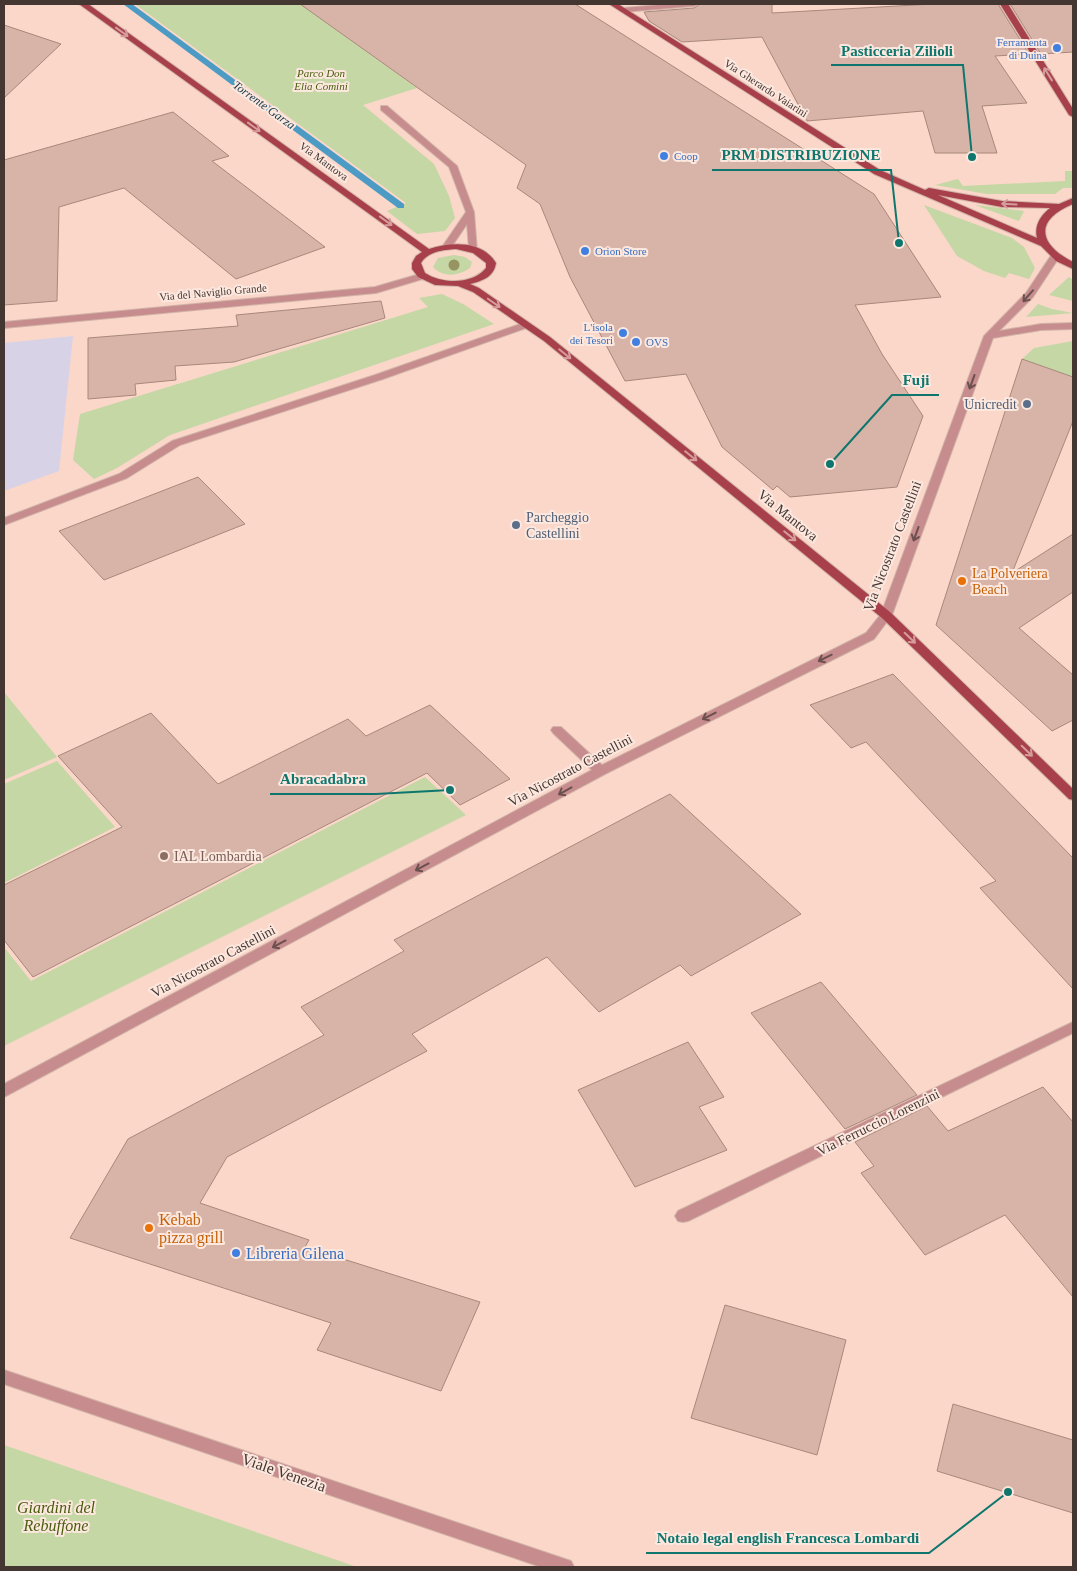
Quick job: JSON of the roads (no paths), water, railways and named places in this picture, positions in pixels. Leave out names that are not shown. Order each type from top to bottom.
[{"type":"main road","name":"Via Mantova","points":[[82,4],[428,252]]},
{"type":"main road","name":"Via Gherardo Vaiarini","points":[[613,4],[877,172],[1043,244]]},
{"type":"main road","points":[[1004,4],[1073,115]]},
{"type":"main road","name":"Via Gherardo Vaiarini","points":[[910,187],[1002,204],[1058,206]]},
{"type":"main road","points":[[1073,201],[1058,206],[1047,214],[1040,223],[1039,234],[1043,244],[1055,256],[1073,266]]},
{"type":"main road","points":[[423,276],[418,270],[417,263],[428,252],[446,247],[474,249]]},
{"type":"main road","name":"Via Mantova","points":[[461,284],[480,278],[490,268],[490,260],[484,254],[474,249]]},
{"type":"main road","name":"Via Mantova","points":[[423,276],[433,281],[461,284],[476,290],[585,370],[886,616],[1073,796]]},
{"type":"street","points":[[623,10],[694,4]]},
{"type":"street","points":[[384,108],[453,166],[470,212],[474,249]]},
{"type":"street","points":[[446,247],[470,212]]},
{"type":"street","name":"Via Nicostrato Castellini","points":[[4,1091],[601,771],[870,636],[886,616],[989,336],[1030,295],[1055,256]]},
{"type":"street","name":"Via del Naviglio Grande","points":[[4,324],[376,290],[423,276]]},
{"type":"street","points":[[4,522],[123,476],[176,443],[380,377],[526,325]]},
{"type":"street","points":[[989,336],[1041,328],[1073,326]]},
{"type":"street","points":[[557,730],[601,771]]},
{"type":"street","name":"Via Ferruccio Lorenzini","points":[[683,1216],[1073,1028]]},
{"type":"street","name":"Viale Venezia","points":[[4,1377],[565,1567]]},
{"type":"waterway","name":"Torrente Garza","points":[[127,4],[401,206]]},
{"type":"place","name":"Ferramenta di Duina","points":[[1057,48]]},
{"type":"place","name":"Coop","points":[[664,156]]},
{"type":"place","name":"Pasticceria Zilioli","points":[[972,157]]},
{"type":"place","name":"PRM DISTRIBUZIONE","points":[[899,243]]},
{"type":"place","name":"Orion Store","points":[[585,251]]},
{"type":"place","name":"L'isola dei Tesori","points":[[623,333]]},
{"type":"place","name":"OVS","points":[[636,342]]},
{"type":"place","name":"Unicredit","points":[[1027,404]]},
{"type":"place","name":"Fuji","points":[[830,464]]},
{"type":"place","name":"Parcheggio Castellini","points":[[516,525]]},
{"type":"place","name":"La Polveriera Beach","points":[[962,581]]},
{"type":"place","name":"Abracadabra","points":[[450,790]]},
{"type":"place","name":"IAL Lombardia","points":[[164,856]]},
{"type":"place","name":"Kebab pizza grill","points":[[149,1228]]},
{"type":"place","name":"Libreria Gilena","points":[[236,1253]]},
{"type":"place","name":"Notaio legal english Francesca Lombardi","points":[[1008,1492]]},
{"type":"park label","name":"Parco Don Elia Comini","points":[[321,79]]},
{"type":"park label","name":"Giardini del Rebuffone","points":[[56,1516]]}]
